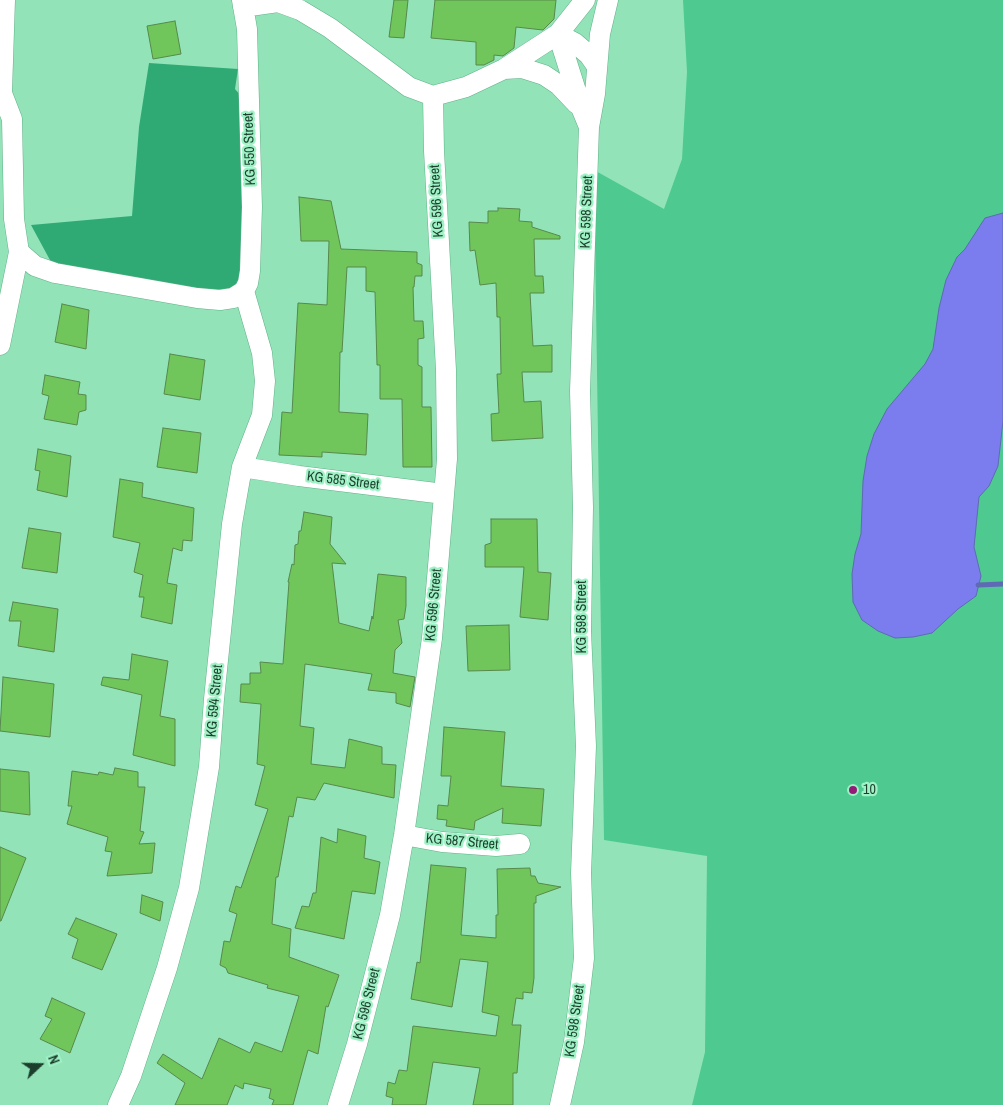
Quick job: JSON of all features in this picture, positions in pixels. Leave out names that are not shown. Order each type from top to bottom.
[{"type":"street","points":[[0,345],[19,252],[14,220],[12,119],[1,90],[5,0]]},
{"type":"street","name":"KG 598 Street","points":[[560,1105],[574,1042],[584,958],[580,873],[586,746],[581,631],[583,507],[580,391],[586,118],[595,94],[600,34],[608,0]]},
{"type":"street","name":"KG 550 Street","points":[[244,291],[248,283],[250,271],[252,207],[248,29],[242,4],[278,2],[300,10],[330,28],[409,87],[432,96]]},
{"type":"street","points":[[432,96],[466,87],[504,69],[558,34],[581,2]]},
{"type":"street","points":[[558,34],[575,43],[589,55],[596,65]]},
{"type":"street","name":"KG 598 Street","points":[[558,34],[586,118]]},
{"type":"street","points":[[504,69],[522,68],[544,75],[559,85],[586,118]]},
{"type":"street","name":"KG 596 Street","points":[[338,1105],[390,915],[404,835],[432,638],[447,459],[446,370],[432,96]]},
{"type":"street","points":[[19,252],[35,266],[55,273],[197,298],[220,300],[233,298],[244,291]]},
{"type":"street","name":"KG 594 Street","points":[[118,1105],[131,1076],[167,968],[189,888],[209,767],[232,524],[242,468],[262,415],[265,381],[262,354],[244,291]]},
{"type":"street","name":"KG 585 Street","points":[[242,468],[444,494]]},
{"type":"street","name":"KG 587 Street","points":[[404,835],[442,842],[496,846],[520,844]]},
{"type":"green space","points":[[683,0],[1003,0],[1003,1105],[692,1105],[705,1052],[707,856],[604,840],[594,170],[664,209],[682,159],[687,72]]},
{"type":"green space","points":[[149,63],[238,69],[235,89],[255,112],[253,288],[230,305],[57,273],[31,225],[132,216],[139,127]]},
{"type":"shaded area","points":[[1003,213],[1003,421],[998,466],[989,486],[979,497],[974,547],[981,576],[976,596],[958,609],[932,633],[895,638],[878,631],[862,620],[853,602],[852,574],[861,534],[863,481],[867,456],[874,434],[887,409],[925,364],[933,349],[939,308],[946,280],[957,257],[965,249],[985,218]]},
{"type":"building","points":[[394,0],[408,0],[404,38],[389,37]]},
{"type":"building","points":[[435,0],[556,0],[554,19],[543,30],[516,27],[514,48],[503,56],[494,55],[494,60],[484,65],[476,65],[476,42],[431,38]]},
{"type":"building","points":[[175,21],[181,54],[153,59],[147,26]]},
{"type":"building","points":[[299,197],[331,201],[341,249],[417,252],[417,263],[422,265],[422,276],[415,276],[413,287],[414,321],[423,321],[424,338],[418,339],[418,365],[422,367],[422,407],[431,407],[432,467],[403,467],[402,399],[380,399],[380,365],[377,365],[375,292],[366,291],[366,267],[347,267],[342,352],[340,352],[339,412],[368,414],[366,455],[322,452],[322,457],[279,455],[282,412],[292,413],[298,303],[327,305],[329,241],[301,241]]},
{"type":"building","points":[[498,208],[520,209],[519,221],[532,222],[532,227],[560,236],[560,239],[534,239],[535,276],[543,276],[544,293],[530,293],[533,346],[552,345],[552,372],[522,372],[524,402],[541,401],[543,438],[492,441],[491,414],[499,413],[497,374],[501,374],[500,317],[497,317],[496,283],[480,285],[475,250],[470,251],[469,222],[488,223],[488,211],[498,211]]},
{"type":"building","points":[[62,304],[89,310],[86,349],[55,342]]},
{"type":"building","points":[[170,354],[205,360],[200,400],[164,394]]},
{"type":"building","points":[[45,375],[80,382],[78,394],[86,395],[86,410],[79,412],[77,425],[44,419],[49,396],[42,394]]},
{"type":"building","points":[[163,428],[201,433],[197,473],[157,467]]},
{"type":"building","points":[[38,449],[71,456],[67,497],[37,490],[40,471],[35,470]]},
{"type":"building","points":[[120,479],[143,483],[142,497],[194,508],[192,541],[183,540],[182,551],[173,548],[167,583],[177,585],[172,624],[141,617],[144,597],[139,597],[143,575],[134,572],[140,543],[113,537]]},
{"type":"building","points":[[304,512],[332,517],[330,544],[346,564],[332,563],[339,623],[369,631],[372,616],[373,619],[378,574],[406,577],[404,619],[398,620],[402,643],[395,650],[393,673],[415,677],[410,707],[396,703],[396,693],[368,690],[372,674],[305,664],[300,726],[314,728],[311,764],[345,768],[349,739],[382,747],[382,764],[396,765],[394,798],[324,783],[315,800],[297,797],[293,817],[289,816],[278,877],[276,877],[272,924],[291,929],[289,957],[339,975],[328,1007],[326,1006],[318,1054],[308,1050],[293,1105],[272,1105],[274,1100],[269,1098],[271,1089],[244,1083],[243,1089],[235,1085],[227,1105],[175,1105],[185,1083],[157,1063],[163,1054],[202,1079],[219,1038],[250,1053],[255,1042],[282,1052],[299,996],[267,988],[268,985],[228,973],[226,968],[220,965],[224,941],[230,942],[237,914],[229,911],[236,886],[241,888],[268,809],[255,805],[265,766],[257,764],[261,704],[240,702],[241,684],[250,684],[250,673],[261,673],[260,662],[283,664],[288,582],[292,564],[294,565],[295,545],[298,544]]},
{"type":"building","points":[[491,519],[537,519],[538,572],[551,573],[548,620],[520,617],[524,567],[485,567],[485,545],[491,543]]},
{"type":"building","points":[[29,528],[61,533],[57,573],[22,568]]},
{"type":"building","points":[[13,602],[58,609],[54,652],[18,646],[21,621],[9,621]]},
{"type":"building","points":[[509,625],[510,670],[468,671],[466,626]]},
{"type":"building","points":[[132,654],[168,661],[160,716],[175,719],[175,766],[133,755],[142,695],[101,685],[103,677],[129,680]]},
{"type":"building","points":[[3,677],[54,684],[50,737],[0,731]]},
{"type":"building","points":[[444,727],[505,732],[501,786],[544,789],[541,826],[502,823],[503,808],[475,821],[474,830],[446,826],[447,820],[437,819],[438,805],[448,806],[451,776],[441,776]]},
{"type":"building","points":[[115,768],[138,772],[138,787],[145,787],[140,831],[144,832],[139,844],[155,843],[152,873],[107,876],[112,852],[105,851],[108,837],[67,824],[72,806],[68,806],[72,771],[98,775],[99,772],[113,775]]},
{"type":"building","points":[[0,769],[29,772],[30,815],[0,811]]},
{"type":"building","points":[[338,829],[366,836],[364,858],[380,862],[375,894],[352,891],[344,939],[295,928],[302,906],[309,907],[313,893],[316,893],[321,837],[337,843]]},
{"type":"building","points":[[0,847],[26,858],[1,921],[0,921]]},
{"type":"building","points":[[431,865],[466,868],[461,935],[496,938],[496,915],[498,915],[497,869],[530,868],[531,876],[535,876],[538,883],[561,887],[536,896],[536,903],[534,903],[534,978],[532,993],[523,992],[523,999],[516,998],[512,1025],[521,1025],[517,1073],[513,1073],[513,1105],[473,1105],[480,1068],[433,1062],[426,1105],[392,1105],[393,1098],[386,1096],[388,1082],[395,1084],[399,1070],[407,1071],[413,1026],[496,1036],[499,1016],[482,1012],[488,962],[460,959],[452,1007],[411,999],[417,962],[420,963]]},
{"type":"building","points":[[142,895],[163,902],[160,921],[140,913]]},
{"type":"building","points":[[76,918],[117,934],[102,970],[72,958],[78,939],[68,934]]},
{"type":"building","points":[[52,998],[85,1013],[70,1053],[40,1039],[52,1019],[45,1016]]},
{"type":"waterway","points":[[978,585],[1003,584]]},
{"type":"place","name":"10","points":[[853,790]]}]
